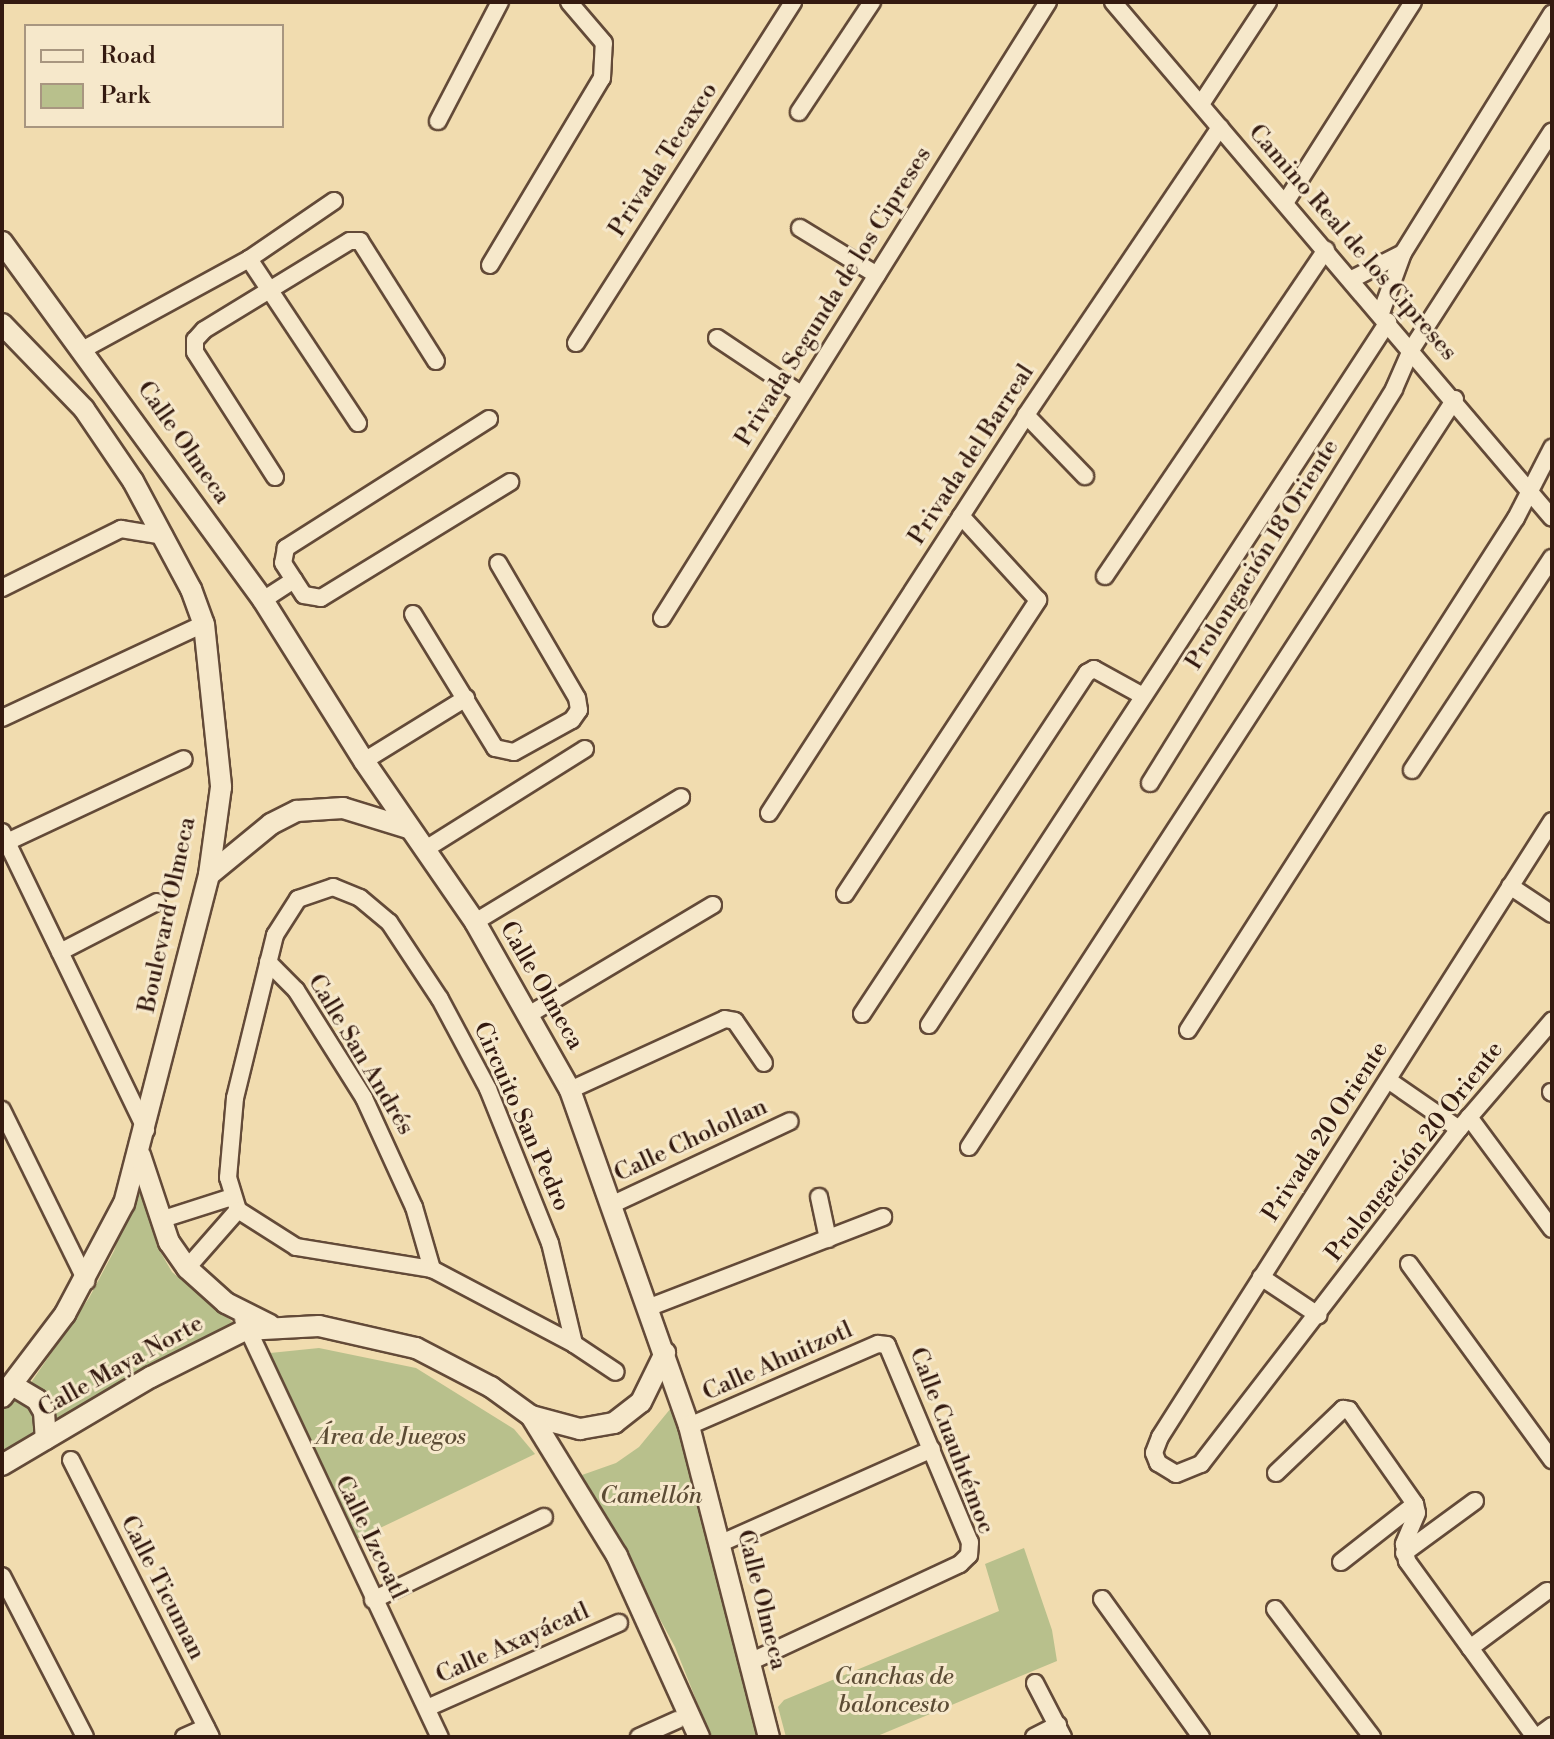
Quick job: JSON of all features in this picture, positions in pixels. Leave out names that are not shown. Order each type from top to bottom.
[{"type":"street","points":[[438,121],[500,2]]},
{"type":"street","points":[[490,265],[602,78],[604,43],[569,2]]},
{"type":"street","name":"Privada Tecaxco","points":[[576,343],[793,2]]},
{"type":"street","points":[[799,112],[872,2]]},
{"type":"street","name":"Privada Segunda de los Cipreses","points":[[662,618],[1048,2]]},
{"type":"street","name":"Camino Real de los Cipreses","points":[[1113,2],[1455,399],[1552,518]]},
{"type":"street","points":[[1201,104],[1268,2]]},
{"type":"street","points":[[1285,203],[1413,2]]},
{"type":"street","points":[[929,1025],[1384,317],[1403,253],[1552,14]]},
{"type":"street","name":"Privada del Barreal","points":[[769,813],[1026,415],[1220,127]]},
{"type":"street","name":"Prolongación 18 Oriente","points":[[1150,783],[1394,389],[1411,350],[1552,131]]},
{"type":"street","points":[[84,349],[249,259],[334,201]]},
{"type":"street","points":[[800,228],[877,275]]},
{"type":"street","points":[[275,477],[195,352],[195,340],[204,330],[350,241],[360,241],[436,361]]},
{"type":"street","name":"Calle Olmeca","points":[[2,242],[84,349],[263,600],[408,828],[475,922],[530,1014],[570,1090],[650,1307],[689,1426],[769,1737]]},
{"type":"street","points":[[1105,576],[1326,250]]},
{"type":"street","points":[[1352,279],[1403,253]]},
{"type":"street","points":[[249,259],[358,423]]},
{"type":"street","name":"Boulevard Olmeca","points":[[2,324],[84,409],[164,536],[204,624],[221,787],[209,875],[140,1155],[124,1203],[86,1281],[8,1392]]},
{"type":"street","points":[[717,338],[801,394]]},
{"type":"street","points":[[969,1147],[1455,399]]},
{"type":"street","points":[[1026,415],[1085,476]]},
{"type":"street","points":[[489,419],[286,548],[283,563],[304,595],[321,598],[510,482]]},
{"type":"street","points":[[1188,1030],[1516,518],[1526,489],[1552,448]]},
{"type":"street","points":[[845,894],[1038,600],[961,516]]},
{"type":"street","points":[[2,588],[121,529],[164,536]]},
{"type":"street","points":[[1412,770],[1552,558]]},
{"type":"street","points":[[413,614],[495,748],[504,753],[572,720],[579,710],[577,698],[498,563]]},
{"type":"street","points":[[263,600],[294,580]]},
{"type":"street","points":[[2,718],[204,624]]},
{"type":"street","points":[[862,1014],[1087,673],[1094,669],[1143,696]]},
{"type":"street","points":[[364,761],[466,698]]},
{"type":"street","points":[[424,850],[585,749]]},
{"type":"street","points":[[146,1131],[4,837],[184,759]]},
{"type":"street","points":[[475,922],[681,797]]},
{"type":"street","points":[[209,875],[264,829],[297,811],[343,808],[408,828]]},
{"type":"street","name":"Privada 20 Oriente","points":[[1166,1469],[1154,1453],[1160,1437],[1552,821]]},
{"type":"street","points":[[1510,886],[1552,914]]},
{"type":"street","name":"Circuito San Pedro","points":[[235,1204],[228,1148],[235,1098],[268,962],[285,912],[311,890],[333,887],[360,898],[389,922],[440,999],[488,1089],[550,1243],[574,1344]]},
{"type":"street","points":[[60,952],[157,902]]},
{"type":"street","points":[[530,1014],[713,905]]},
{"type":"street","name":"Calle San Andrés","points":[[268,962],[296,990],[364,1098],[414,1207],[432,1269]]},
{"type":"street","points":[[570,1090],[725,1019],[735,1021],[764,1063]]},
{"type":"street","name":"Prolongación 20 Oriente","points":[[1166,1469],[1187,1473],[1201,1464],[1464,1123],[1552,1021]]},
{"type":"street","points":[[1388,1080],[1464,1123],[1552,1229]]},
{"type":"street","points":[[2,1110],[86,1281]]},
{"type":"street","name":"Calle Cholollan","points":[[613,1204],[790,1121]]},
{"type":"street","points":[[140,1155],[160,1220],[187,1268],[244,1322],[361,1332],[416,1348],[458,1367],[531,1416],[580,1429],[614,1423],[641,1402],[665,1353]]},
{"type":"street","points":[[819,1197],[828,1239]]},
{"type":"street","points":[[160,1220],[235,1204],[296,1247],[432,1269],[574,1344],[616,1372]]},
{"type":"street","points":[[187,1268],[235,1204]]},
{"type":"street","points":[[650,1307],[883,1217]]},
{"type":"street","points":[[1409,1264],[1552,1460]]},
{"type":"street","points":[[1261,1277],[1318,1315]]},
{"type":"street","name":"Calle Maya Norte","points":[[2,1465],[244,1322]]},
{"type":"street","name":"Calle Izcoatl","points":[[244,1322],[440,1737]]},
{"type":"street","name":"Calle Ahuitzotl","points":[[689,1426],[878,1344],[887,1345]]},
{"type":"street","name":"Calle Cuauhtémoc","points":[[750,1662],[960,1564],[969,1555],[970,1542],[887,1345]]},
{"type":"street","points":[[8,1392],[37,1400],[44,1412],[46,1439]]},
{"type":"street","points":[[1276,1473],[1343,1409],[1349,1410],[1415,1504],[1404,1553],[1536,1737],[1552,1726]]},
{"type":"street","points":[[531,1416],[583,1495],[646,1610],[699,1737]]},
{"type":"street","points":[[719,1544],[932,1449]]},
{"type":"street","name":"Calle Ticuman","points":[[71,1460],[208,1732]]},
{"type":"street","points":[[1404,1553],[1475,1501]]},
{"type":"street","points":[[1341,1562],[1415,1504]]},
{"type":"street","points":[[373,1600],[544,1517]]},
{"type":"street","points":[[2,1576],[85,1737]]},
{"type":"street","points":[[1470,1648],[1547,1591]]},
{"type":"street","points":[[1102,1599],[1201,1737]]},
{"type":"street","points":[[1275,1609],[1372,1737]]},
{"type":"street","name":"Calle Axayácatl","points":[[427,1708],[619,1623]]},
{"type":"street","points":[[1034,1737],[1060,1731],[1035,1683]]},
{"type":"street","points":[[639,1737],[677,1720]]},
{"type":"street","points":[[184,1737],[208,1732]]},
{"type":"green space","points":[[141,1188],[157,1246],[172,1272],[234,1323],[56,1420],[30,1384],[89,1298],[114,1251],[134,1191]]},
{"type":"green space","name":"Área de Juegos","points":[[319,1348],[416,1368],[514,1429],[535,1454],[357,1539],[270,1353]]},
{"type":"green space","points":[[15,1395],[37,1415],[35,1431],[2,1454],[2,1405]]},
{"type":"green space","name":"Camellón","points":[[671,1408],[695,1476],[762,1737],[711,1737],[675,1647],[582,1475],[616,1463],[639,1447]]},
{"type":"green space","name":"Canchas de baloncesto","points":[[1024,1548],[1052,1630],[1057,1661],[875,1737],[786,1737],[778,1707],[784,1700],[999,1611],[985,1564]]}]
